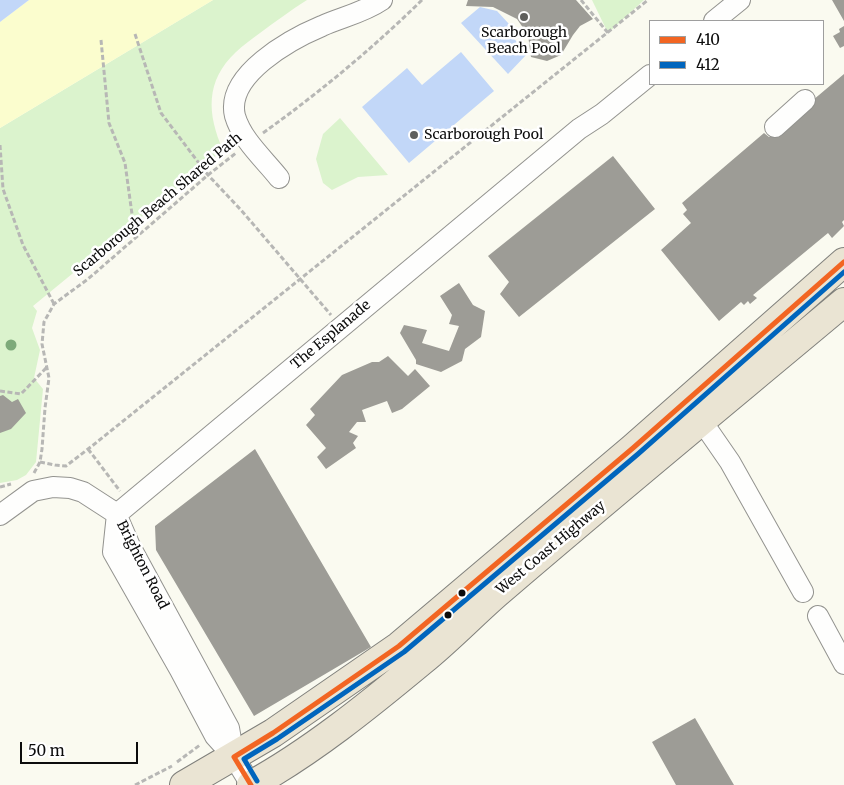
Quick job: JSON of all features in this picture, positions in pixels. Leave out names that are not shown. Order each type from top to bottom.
[{"type":"highway","name":"West Coast Highway","points":[[184,785],[273,733],[399,646],[626,454],[844,262]]},
{"type":"highway","name":"West Coast Highway","points":[[251,785],[275,772],[310,747],[422,661],[494,596],[701,420],[844,302]]},
{"type":"street","points":[[279,178],[243,133],[235,115],[238,90],[250,72],[268,56],[305,34],[370,8],[382,0]]},
{"type":"street","points":[[715,20],[740,0]]},
{"type":"street","name":"The Esplanade","points":[[117,514],[580,129],[602,114],[649,76]]},
{"type":"street","points":[[775,128],[806,100]]},
{"type":"street","points":[[701,420],[730,462],[804,592]]},
{"type":"street","points":[[0,515],[33,491],[53,487],[70,488],[83,492],[117,514]]},
{"type":"street","name":"Brighton Road","points":[[117,514],[130,546],[229,728],[234,757],[251,785]]},
{"type":"street","points":[[818,616],[844,664]]},
{"type":"path","name":"Scarborough Beach Shared Path","points":[[300,279],[66,466],[55,466],[40,462],[49,378],[42,344],[44,322],[54,304],[88,279],[135,237],[249,142],[309,100],[380,41],[422,0]]},
{"type":"path","points":[[582,0],[608,33]]},
{"type":"path","points":[[300,279],[648,0]]},
{"type":"path","points":[[135,34],[161,113],[208,175],[241,210],[341,326]]},
{"type":"path","points":[[102,40],[109,123],[125,163],[135,237]]},
{"type":"path","points":[[0,145],[3,189],[23,245],[54,304]]},
{"type":"path","points":[[0,391],[22,394],[47,367]]},
{"type":"path","points":[[135,785],[176,764],[202,743]]},
{"type":"shaded area","points":[[213,0],[307,0],[236,52],[219,74],[214,86],[212,111],[214,124],[223,150],[33,306],[37,311],[32,328],[40,350],[34,378],[43,389],[36,462],[26,475],[17,480],[0,483],[0,128]]},
{"type":"shaded area","points":[[592,0],[644,0],[608,33]]},
{"type":"shaded area","points":[[340,118],[388,175],[358,177],[332,190],[323,183],[316,159],[323,134]]},
{"type":"sand","points":[[29,0],[213,0],[0,128],[0,22]]},
{"type":"water","points":[[0,0],[29,0],[0,22]]},
{"type":"water","points":[[480,7],[497,11],[509,24],[511,35],[527,54],[508,74],[461,23]]},
{"type":"water","name":"Scarborough Pool","points":[[461,52],[494,91],[409,163],[362,107],[407,68],[422,85]]},
{"type":"building","points":[[468,0],[576,0],[593,19],[580,26],[561,55],[547,61],[531,57],[528,35],[517,19],[493,7],[466,6]]},
{"type":"building","points":[[832,0],[844,0],[844,21]]},
{"type":"building","points":[[844,26],[844,46],[840,48],[833,36],[840,32],[839,29]]},
{"type":"building","points":[[844,74],[844,220],[842,222],[844,226],[832,238],[828,233],[753,295],[757,298],[750,304],[748,301],[744,305],[741,302],[719,321],[661,250],[691,223],[683,214],[687,210],[682,203],[764,133],[769,137]]},
{"type":"building","points":[[613,156],[655,209],[519,317],[500,294],[509,282],[488,256]]},
{"type":"building","points":[[459,283],[473,305],[485,311],[481,337],[465,349],[462,361],[441,372],[416,364],[416,360],[400,333],[404,325],[427,330],[422,343],[449,351],[459,326],[449,324],[452,315],[440,296]]},
{"type":"building","points":[[388,356],[408,376],[415,369],[430,386],[402,409],[392,413],[387,401],[362,410],[366,422],[357,422],[349,432],[358,436],[353,443],[356,448],[326,469],[317,457],[326,448],[306,425],[315,415],[310,409],[342,375],[372,362],[379,362]]},
{"type":"building","points":[[3,395],[12,402],[18,399],[26,413],[11,429],[0,433],[0,396]]},
{"type":"building","points":[[255,449],[371,647],[254,716],[156,550],[155,526]]},
{"type":"building","points":[[695,718],[734,785],[676,785],[652,742]]},
{"type":"transit line","name":"410","points":[[251,785],[234,757],[273,733],[399,646],[633,448],[844,262]]},
{"type":"transit line","name":"412","points":[[257,781],[244,759],[277,739],[404,652],[638,454],[844,272]]},
{"type":"place","name":"Scarborough Beach Pool","points":[[524,17]]},
{"type":"place","name":"Scarborough Pool","points":[[414,135]]}]
